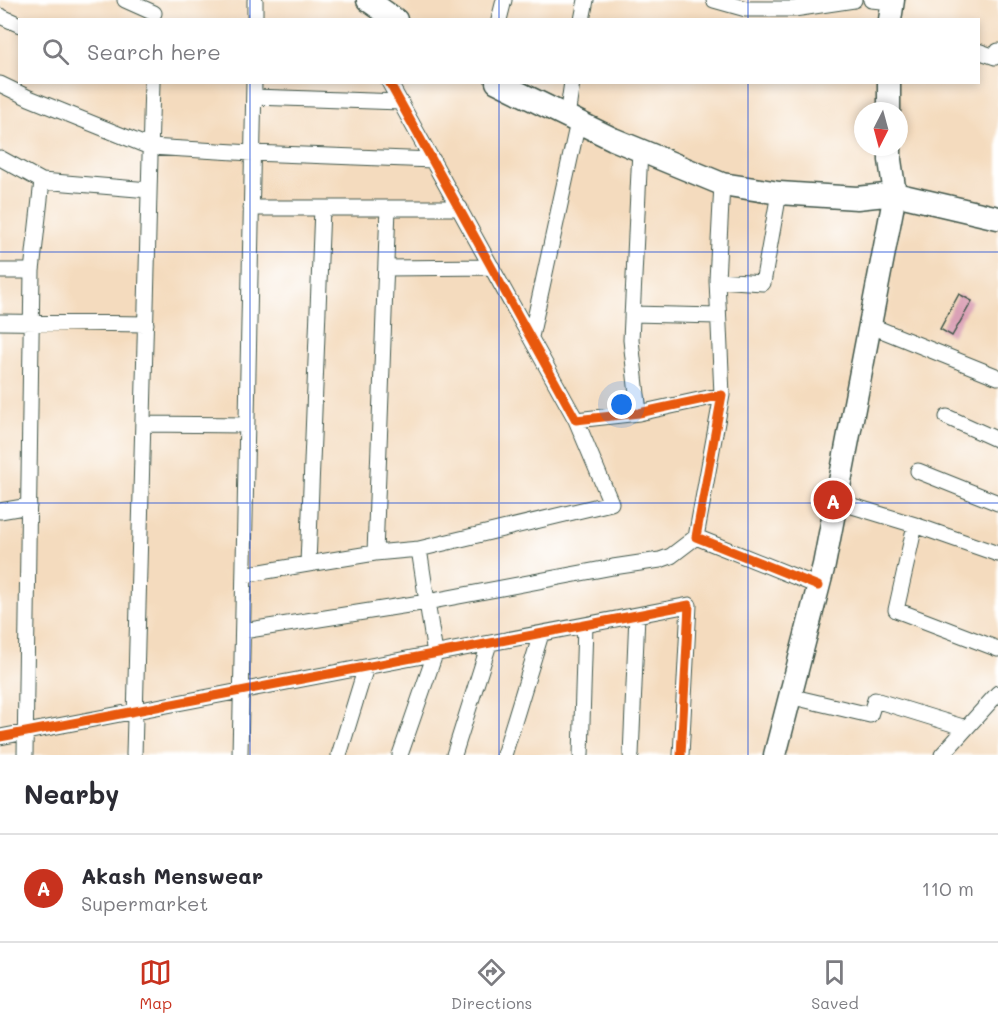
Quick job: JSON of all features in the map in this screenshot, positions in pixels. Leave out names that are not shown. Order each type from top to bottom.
[{"type":"street","points":[[125,0],[154,11]]},
{"type":"street","points":[[255,0],[255,18]]},
{"type":"street","points":[[500,18],[504,0]]},
{"type":"street","points":[[582,18],[586,0]]},
{"type":"street","points":[[714,0],[746,9],[794,9],[854,0]]},
{"type":"street","points":[[371,8],[392,18]]},
{"type":"street","points":[[0,16],[18,24]]},
{"type":"street","points":[[980,52],[995,57],[998,51]]},
{"type":"street","points":[[0,84],[150,147],[433,160]]},
{"type":"street","points":[[134,755],[151,84]]},
{"type":"street","points":[[244,575],[375,553],[419,549],[611,503],[576,420],[391,84]]},
{"type":"street","points":[[501,84],[640,150],[722,184],[779,194],[857,198],[895,194],[998,218]]},
{"type":"street","points":[[531,337],[572,119],[572,84]]},
{"type":"street","points":[[889,84],[889,102]]},
{"type":"street","points":[[240,755],[254,90],[401,102]]},
{"type":"street","points":[[639,413],[631,340],[640,150]]},
{"type":"street","points":[[775,755],[818,586],[895,194],[890,156]]},
{"type":"street","points":[[0,158],[42,181],[149,190]]},
{"type":"street","points":[[25,755],[32,271],[42,181]]},
{"type":"street","points":[[243,631],[427,602],[668,558],[696,537],[722,395],[717,280],[722,184]]},
{"type":"street","points":[[717,280],[763,283],[779,194]]},
{"type":"street","points":[[251,208],[460,208]]},
{"type":"street","points":[[308,564],[322,208]]},
{"type":"street","points":[[375,553],[388,208]]},
{"type":"street","points":[[386,268],[492,267]]},
{"type":"street","points":[[0,271],[32,271]]},
{"type":"street","points":[[632,314],[718,316]]},
{"type":"street","points":[[0,322],[146,324]]},
{"type":"street","points":[[869,325],[998,377]]},
{"type":"street","points":[[576,420],[639,413],[722,395]]},
{"type":"street","points":[[947,417],[998,440]]},
{"type":"street","points":[[143,424],[247,425]]},
{"type":"street","points":[[918,471],[998,503]]},
{"type":"street","points":[[836,501],[998,554]]},
{"type":"street","points":[[0,511],[29,506]]},
{"type":"street","points":[[915,525],[896,610],[998,649]]},
{"type":"street","points":[[696,537],[818,586]]},
{"type":"street","points":[[400,755],[435,654],[419,549]]},
{"type":"street","points":[[0,737],[689,605],[681,755]]},
{"type":"street","points":[[631,755],[637,615]]},
{"type":"street","points":[[581,755],[585,625]]},
{"type":"street","points":[[504,755],[541,634]]},
{"type":"street","points":[[454,755],[489,644]]},
{"type":"street","points":[[339,755],[366,667]]},
{"type":"street","points":[[942,755],[998,693]]},
{"type":"street","points":[[789,696],[870,715],[875,700],[966,728]]},
{"type":"building","points":[[959,294],[972,301],[952,336],[940,329]]},
{"type":"cycle path","points":[[390,84],[576,420],[639,413],[722,395],[696,537],[818,586]]},
{"type":"cycle path","points":[[0,737],[689,605],[681,755]]},
{"type":"place","name":"Akash Menswear","points":[[833,500]]}]
